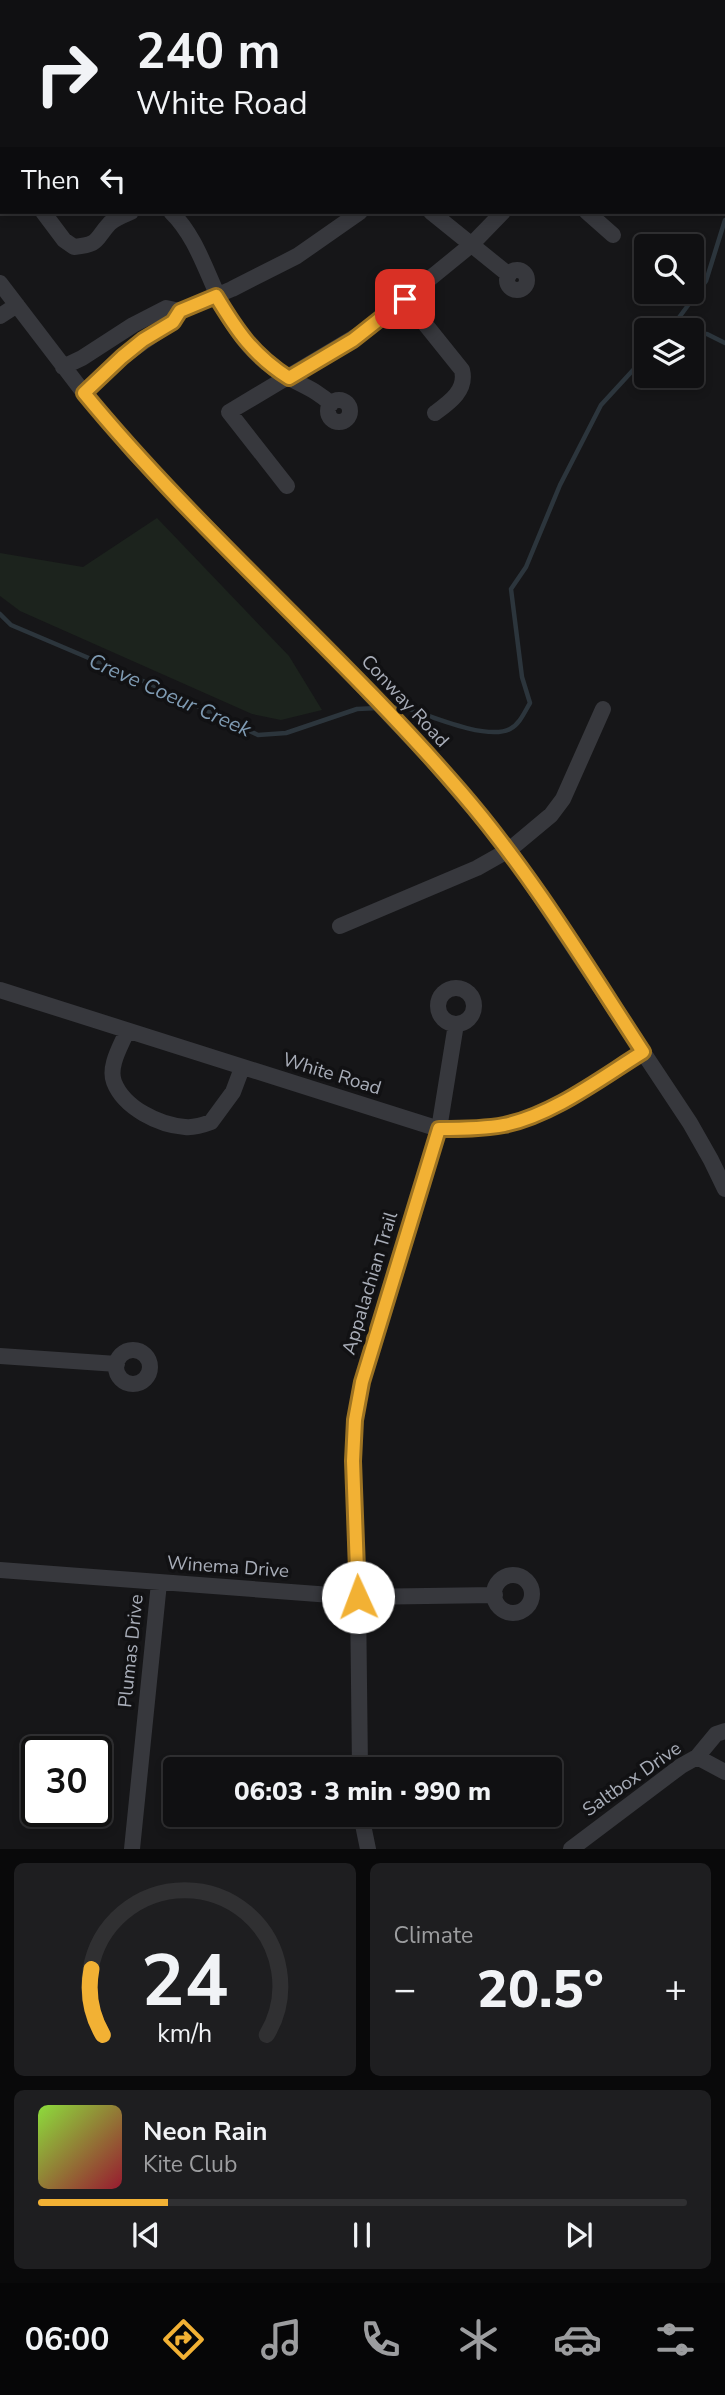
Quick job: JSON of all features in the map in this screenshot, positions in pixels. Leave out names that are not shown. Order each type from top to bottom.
[{"type":"street","points":[[44,214],[64,240],[74,247],[88,246],[97,241],[113,220],[126,214]]},
{"type":"street","points":[[173,214],[190,236],[216,296],[252,350],[289,378],[321,394],[331,404]]},
{"type":"street","points":[[63,367],[166,308],[180,311],[297,256],[357,214]]},
{"type":"street","points":[[433,214],[509,275]]},
{"type":"street","points":[[287,486],[229,412],[353,340],[471,245],[501,214]]},
{"type":"street","points":[[589,214],[613,235]]},
{"type":"street","name":"Conway Road","points":[[0,283],[63,367],[134,453],[329,652],[431,760],[509,850],[695,1132],[725,1189]]},
{"type":"street","points":[[405,299],[461,370],[463,384],[458,393],[435,413]]},
{"type":"street","points":[[0,316],[16,305]]},
{"type":"street","points":[[84,393],[143,340],[173,322],[180,311]]},
{"type":"street","points":[[340,926],[477,868],[509,850],[551,815],[563,799],[603,709]]},
{"type":"street","name":"White Road","points":[[0,990],[439,1129],[506,1125],[576,1095],[643,1052]]},
{"type":"street","name":"Appalachian Trail","points":[[360,1757],[353,1461],[355,1420],[362,1382],[439,1129],[456,1024]]},
{"type":"street","points":[[127,1031],[114,1060],[114,1082],[127,1100],[144,1114],[162,1122],[186,1128],[211,1122],[225,1106],[242,1068]]},
{"type":"street","points":[[0,1356],[117,1364]]},
{"type":"street","name":"Winema Drive","points":[[0,1570],[358,1597],[495,1595]]},
{"type":"street","name":"Plumas Drive","points":[[132,1849],[159,1583]]},
{"type":"street","points":[[697,1758],[716,1734],[725,1731]]},
{"type":"street","name":"Saltbox Drive","points":[[571,1849],[681,1766],[697,1758],[722,1770]]},
{"type":"street","points":[[363,1827],[368,1849]]},
{"type":"shaded area","points":[[157,518],[289,656],[322,710],[281,720],[252,714],[20,611],[0,596],[0,553],[83,567]]},
{"type":"waterway","points":[[679,318],[706,281],[725,220]]},
{"type":"waterway","name":"Creve Coeur Creek","points":[[704,334],[725,343]]},
{"type":"waterway","name":"Creve Coeur Creek","points":[[390,708],[404,707],[457,726],[487,732],[510,729],[519,721],[530,703],[522,677],[511,589],[526,567],[560,485],[601,405],[634,369]]},
{"type":"waterway","name":"Creve Coeur Creek","points":[[0,614],[11,625],[157,687],[258,735],[286,733],[357,709],[378,708]]},
{"type":"route","points":[[358,1597],[353,1461],[355,1420],[362,1382],[439,1129],[506,1125],[576,1095],[643,1052],[509,850],[460,791],[329,652],[134,453],[84,393],[143,340],[173,322],[180,311],[216,296],[252,350],[289,378],[353,340],[405,299]]}]
